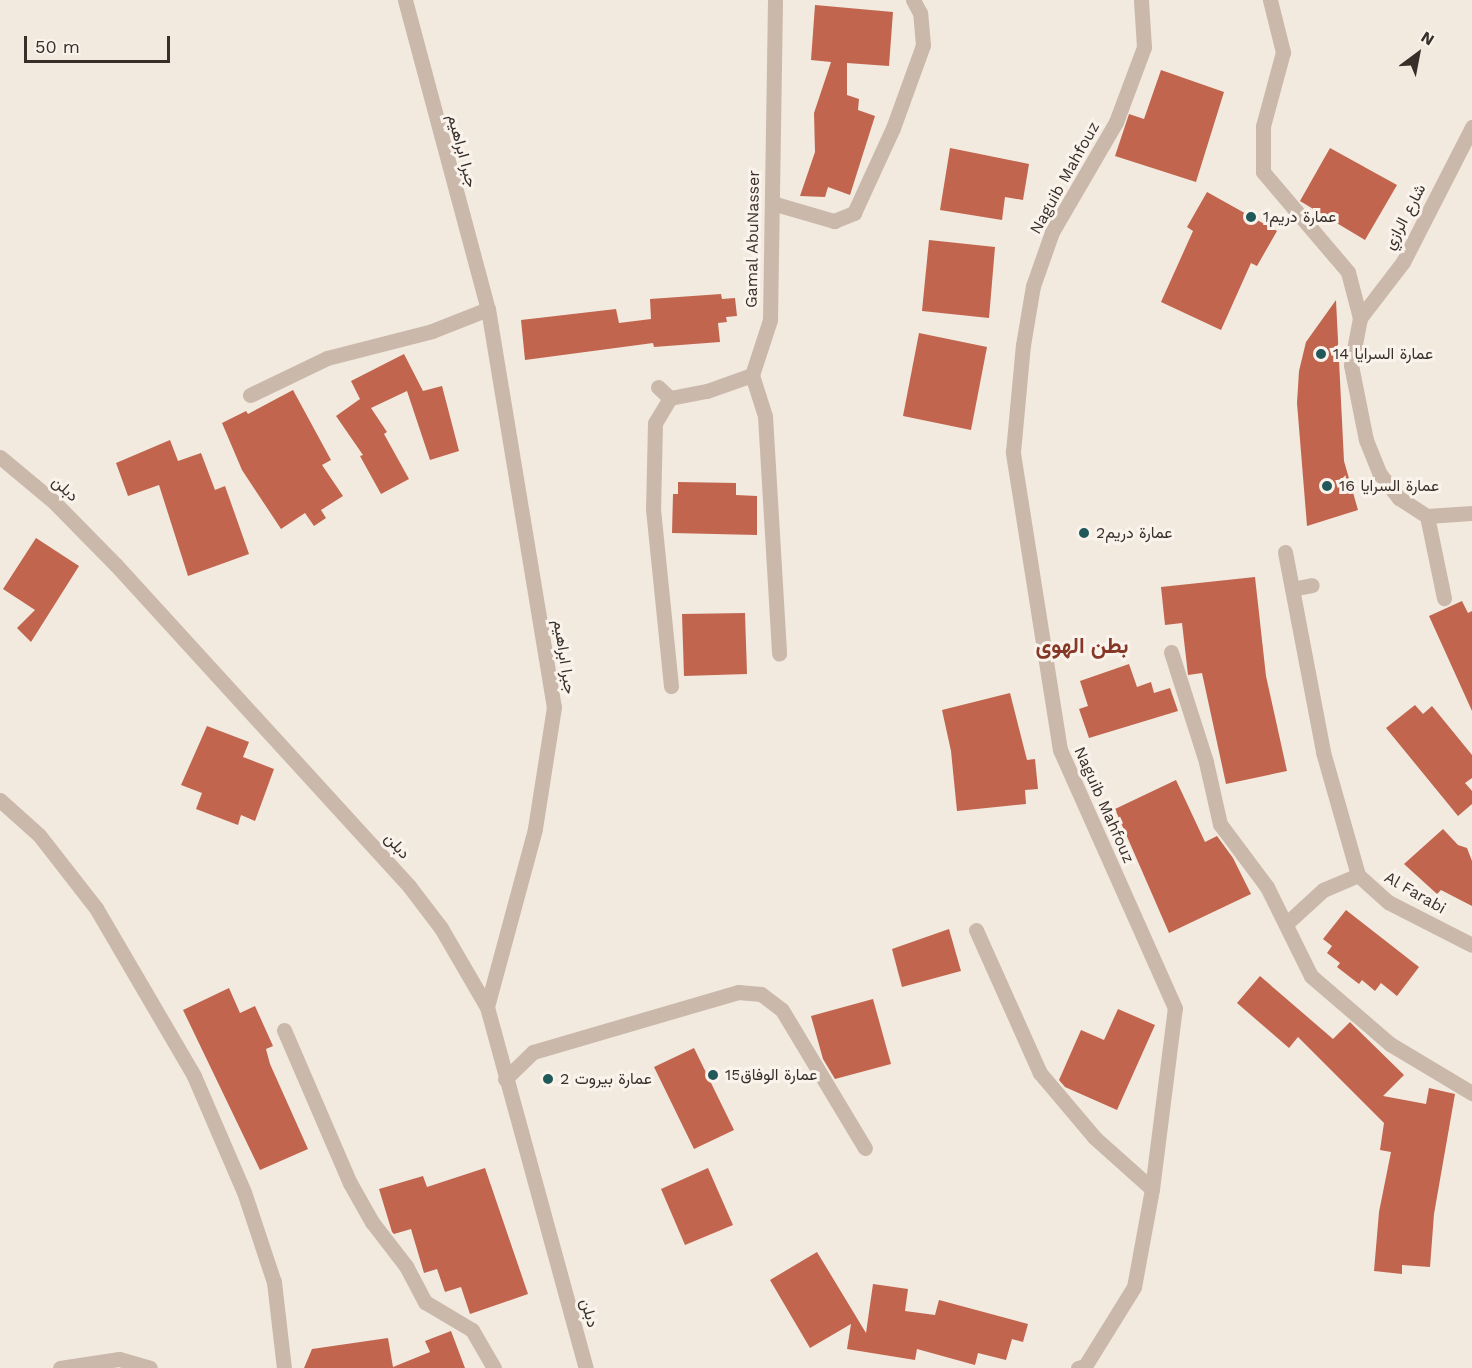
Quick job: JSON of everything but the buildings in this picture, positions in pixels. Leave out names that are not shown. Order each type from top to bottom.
[{"type":"street","name":"جبرا ابراهيم","points":[[405,0],[488,309],[554,707],[535,829],[487,1006]]},
{"type":"street","name":"Gamal AbuNasser","points":[[752,375],[770,320],[774,0]]},
{"type":"street","points":[[772,203],[834,221],[854,213],[893,128],[923,45],[920,13],[913,0]]},
{"type":"street","name":"Naguib Mahfouz","points":[[1078,1368],[1085,1366],[1134,1287],[1152,1189],[1174,1008],[1060,750],[1013,452],[1023,345],[1034,286],[1052,232],[1116,122],[1144,47],[1141,0]]},
{"type":"street","points":[[1270,0],[1283,52],[1263,126],[1263,172],[1348,272],[1360,318],[1351,365],[1366,440],[1380,474],[1400,498],[1427,516],[1472,513]]},
{"type":"street","name":"شارع الرازي","points":[[1360,318],[1402,262],[1472,127]]},
{"type":"street","points":[[250,395],[327,358],[432,331],[488,309]]},
{"type":"street","points":[[671,686],[653,509],[655,423],[670,398],[707,392],[752,375],[765,416],[779,654]]},
{"type":"street","points":[[658,387],[670,398]]},
{"type":"street","name":"دبلن","points":[[0,457],[54,502],[116,565],[409,886],[441,928],[487,1006],[586,1368]]},
{"type":"street","points":[[1427,516],[1444,598]]},
{"type":"street","points":[[1285,552],[1323,752],[1358,875]]},
{"type":"street","points":[[1292,589],[1312,585]]},
{"type":"street","points":[[1171,652],[1206,762],[1220,824],[1267,886],[1287,923],[1301,961],[1325,992],[1390,1044],[1472,1093]]},
{"type":"street","points":[[0,800],[39,835],[96,908],[194,1076],[244,1192],[274,1282],[284,1368]]},
{"type":"street","name":"Al Farabi","points":[[1287,923],[1323,890],[1358,875],[1388,903],[1472,945]]},
{"type":"street","points":[[976,930],[1040,1073],[1095,1138],[1152,1189]]},
{"type":"street","points":[[506,1079],[533,1052],[738,992],[760,994],[782,1010],[865,1148]]},
{"type":"street","points":[[284,1030],[350,1183],[372,1222],[406,1266],[424,1302],[472,1330],[494,1368]]},
{"type":"street","points":[[60,1368],[118,1359],[150,1368]]},
{"type":"place","name":"عمارة دريم1","points":[[1251,217]]},
{"type":"place","name":"عمارة السرايا 14","points":[[1321,354]]},
{"type":"place","name":"عمارة السرايا 16","points":[[1327,486]]},
{"type":"place","name":"عمارة دريم2","points":[[1084,533]]},
{"type":"place","name":"عمارة الوفاق15","points":[[713,1075]]},
{"type":"place","name":"عمارة بيروت 2","points":[[548,1079]]},
{"type":"district","name":"بطن الهوى","points":[[1082,646]]}]
